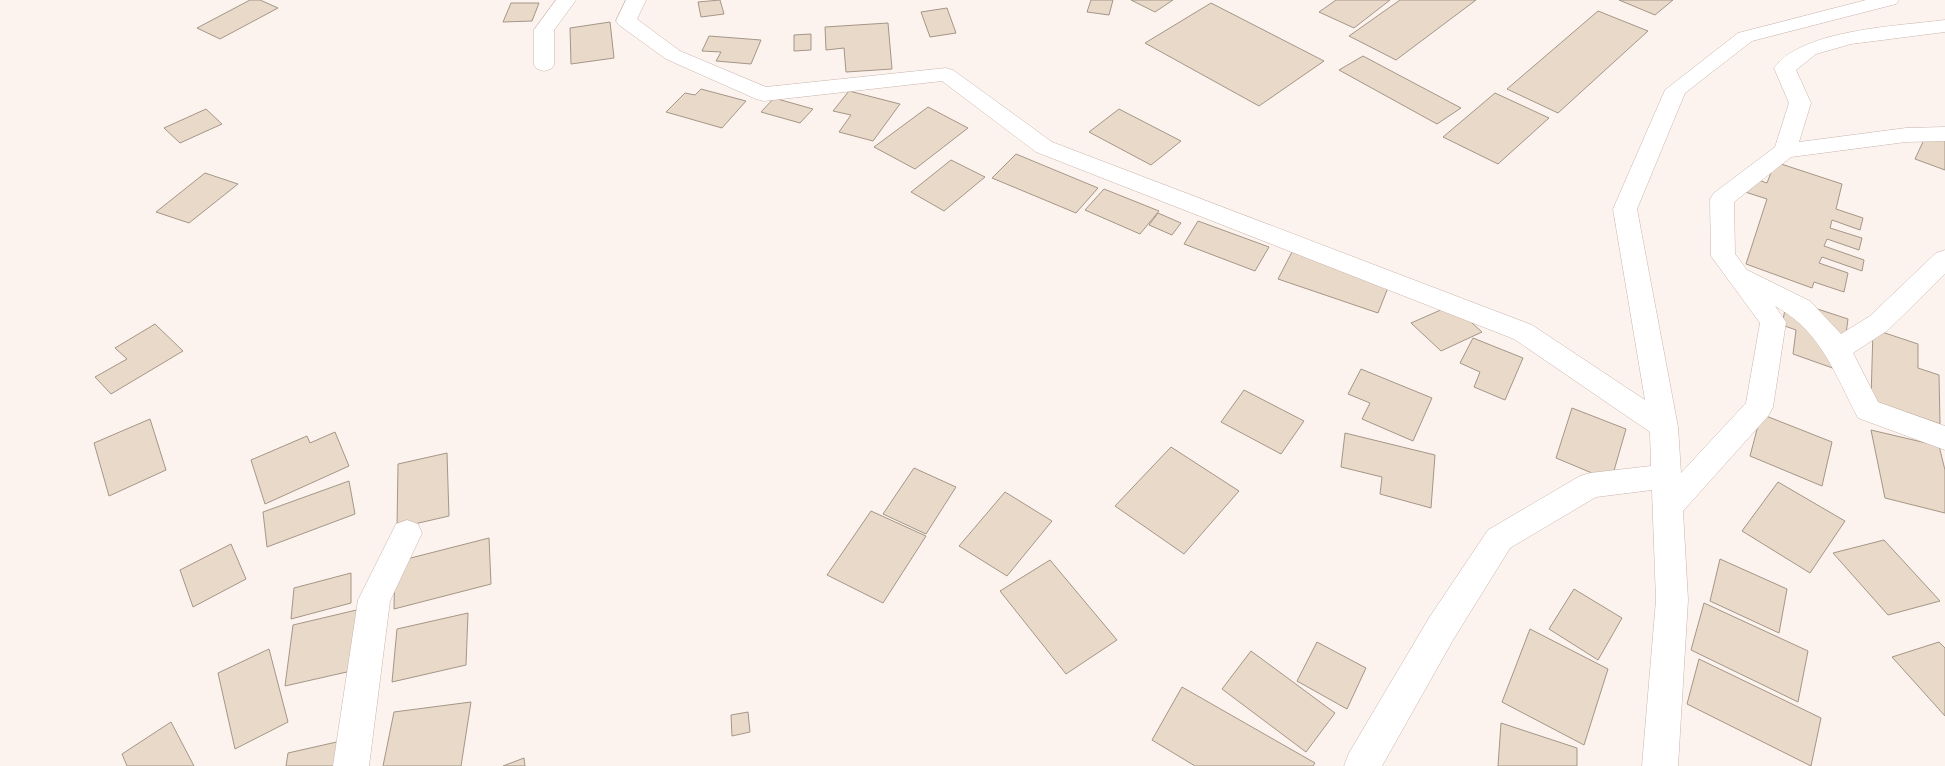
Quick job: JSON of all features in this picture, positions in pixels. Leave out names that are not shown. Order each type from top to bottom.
[{"type":"street","points":[[544,65],[544,30],[566,0]]},
{"type":"street","points":[[636,0],[626,21],[673,55],[764,94],[946,74],[1044,147],[1523,332],[1664,427]]},
{"type":"street","points":[[1660,766],[1672,600],[1664,427],[1625,209],[1676,90],[1745,38],[1889,0]]},
{"type":"street","points":[[1785,151],[1800,103],[1785,68],[1809,50],[1849,38],[1945,26]]},
{"type":"street","points":[[1668,507],[1759,407],[1773,322],[1723,256],[1722,199],[1785,151],[1906,135],[1945,134]]},
{"type":"street","points":[[1838,349],[1879,323],[1945,259]]},
{"type":"street","points":[[1737,274],[1801,308],[1838,349],[1868,410],[1945,438]]},
{"type":"street","points":[[1362,766],[1441,629],[1499,539],[1590,485],[1667,476]]},
{"type":"street","points":[[351,766],[374,600],[408,533]]},
{"type":"building","points":[[250,0],[260,0],[278,8],[220,39],[197,28]]},
{"type":"building","points":[[720,0],[724,14],[701,17],[698,2]]},
{"type":"building","points":[[1091,0],[1113,0],[1109,15],[1087,12]]},
{"type":"building","points":[[1131,0],[1173,0],[1155,12]]},
{"type":"building","points":[[1336,0],[1390,0],[1354,28],[1319,12]]},
{"type":"building","points":[[1400,0],[1476,0],[1396,60],[1349,36]]},
{"type":"building","points":[[1619,0],[1673,0],[1655,15]]},
{"type":"building","points":[[511,3],[539,3],[532,21],[503,22]]},
{"type":"building","points":[[1211,3],[1324,61],[1259,106],[1145,43]]},
{"type":"building","points":[[947,8],[956,33],[930,37],[921,12]]},
{"type":"building","points":[[1598,11],[1648,31],[1558,113],[1507,89]]},
{"type":"building","points":[[610,22],[614,58],[571,64],[570,28]]},
{"type":"building","points":[[888,23],[892,69],[846,72],[844,48],[826,50],[825,27]]},
{"type":"building","points":[[811,34],[811,50],[794,51],[794,35]]},
{"type":"building","points":[[709,36],[761,40],[751,64],[716,61],[721,52],[702,51]]},
{"type":"building","points":[[1363,56],[1461,108],[1437,124],[1339,70]]},
{"type":"building","points":[[701,89],[746,101],[722,128],[666,112],[685,93],[695,95]]},
{"type":"building","points":[[849,91],[900,104],[873,141],[839,132],[851,115],[833,111]]},
{"type":"building","points":[[1495,93],[1549,118],[1498,164],[1443,137]]},
{"type":"building","points":[[774,98],[813,109],[800,123],[761,112]]},
{"type":"building","points":[[928,107],[968,128],[915,169],[874,147]]},
{"type":"building","points":[[206,109],[222,124],[180,143],[164,128]]},
{"type":"building","points":[[1119,109],[1181,141],[1151,165],[1089,132]]},
{"type":"building","points":[[1928,131],[1945,137],[1945,170],[1915,159]]},
{"type":"building","points":[[1016,154],[1098,188],[1076,213],[992,178]]},
{"type":"building","points":[[951,160],[985,177],[944,211],[911,192]]},
{"type":"building","points":[[1775,162],[1842,184],[1836,209],[1863,218],[1860,230],[1832,220],[1830,228],[1862,238],[1859,250],[1827,239],[1824,246],[1864,260],[1862,271],[1822,257],[1819,263],[1848,273],[1844,292],[1814,282],[1812,288],[1746,264],[1767,199],[1742,191],[1747,176],[1767,183]]},
{"type":"building","points":[[205,173],[238,184],[189,223],[156,212]]},
{"type":"building","points":[[1104,189],[1159,211],[1140,234],[1085,210]]},
{"type":"building","points":[[1158,213],[1181,223],[1172,235],[1149,225]]},
{"type":"building","points":[[1198,221],[1269,247],[1255,271],[1184,244]]},
{"type":"building","points":[[1292,252],[1389,285],[1378,313],[1278,279]]},
{"type":"building","points":[[1787,299],[1848,319],[1841,371],[1793,354],[1796,330],[1782,325]]},
{"type":"building","points":[[1452,305],[1482,332],[1441,351],[1411,323]]},
{"type":"building","points":[[155,324],[183,351],[111,394],[95,377],[127,359],[115,348]]},
{"type":"building","points":[[1873,329],[1918,344],[1918,368],[1939,375],[1940,424],[1871,400]]},
{"type":"building","points":[[1473,338],[1523,358],[1505,400],[1474,387],[1480,372],[1460,363]]},
{"type":"building","points":[[1361,369],[1432,398],[1413,441],[1362,419],[1370,403],[1348,394]]},
{"type":"building","points":[[1244,390],[1304,421],[1281,454],[1221,422]]},
{"type":"building","points":[[1572,408],[1626,429],[1611,481],[1556,458]]},
{"type":"building","points":[[1761,414],[1832,442],[1822,486],[1750,456]]},
{"type":"building","points":[[150,419],[166,470],[109,496],[94,443]]},
{"type":"building","points":[[1871,430],[1939,446],[1945,470],[1945,513],[1885,498]]},
{"type":"building","points":[[335,432],[349,466],[265,504],[251,460],[307,436],[310,443]]},
{"type":"building","points":[[1345,433],[1435,455],[1431,508],[1380,494],[1382,477],[1341,467]]},
{"type":"building","points":[[1171,447],[1239,491],[1184,554],[1115,506]]},
{"type":"building","points":[[447,453],[449,516],[397,528],[398,464]]},
{"type":"building","points":[[914,468],[956,487],[926,534],[883,514]]},
{"type":"building","points":[[349,481],[355,514],[267,547],[263,512]]},
{"type":"building","points":[[1778,482],[1845,521],[1810,573],[1742,531]]},
{"type":"building","points":[[1005,492],[1052,521],[1007,576],[959,546]]},
{"type":"building","points":[[871,511],[926,536],[883,603],[827,575]]},
{"type":"building","points":[[489,538],[491,584],[394,609],[395,562]]},
{"type":"building","points":[[1884,540],[1940,601],[1888,615],[1833,553]]},
{"type":"building","points":[[231,544],[246,579],[193,607],[180,570]]},
{"type":"building","points":[[1720,559],[1787,589],[1779,633],[1710,601]]},
{"type":"building","points":[[1050,560],[1117,640],[1066,674],[1000,591]]},
{"type":"building","points":[[351,573],[351,603],[291,619],[294,588]]},
{"type":"building","points":[[1574,589],[1622,618],[1598,660],[1549,629]]},
{"type":"building","points":[[1704,603],[1808,651],[1798,702],[1691,650]]},
{"type":"building","points":[[365,608],[360,669],[285,686],[293,625]]},
{"type":"building","points":[[468,613],[466,665],[392,682],[397,629]]},
{"type":"building","points":[[1530,629],[1608,669],[1584,745],[1502,702]]},
{"type":"building","points":[[1317,642],[1366,668],[1347,709],[1297,681]]},
{"type":"building","points":[[1939,642],[1945,648],[1945,716],[1892,657]]},
{"type":"building","points":[[269,649],[288,722],[235,749],[218,673]]},
{"type":"building","points":[[1251,651],[1335,713],[1306,752],[1222,689]]},
{"type":"building","points":[[1699,659],[1821,718],[1811,766],[1687,704]]},
{"type":"building","points":[[1182,687],[1315,763],[1313,766],[1195,766],[1152,740]]},
{"type":"building","points":[[471,702],[461,766],[383,766],[394,712]]},
{"type":"building","points":[[748,712],[750,732],[732,736],[731,715]]},
{"type":"building","points":[[171,722],[194,766],[127,766],[122,754]]},
{"type":"building","points":[[1501,723],[1577,748],[1577,766],[1498,766]]},
{"type":"building","points":[[341,741],[338,766],[286,766],[288,753]]},
{"type":"building","points":[[524,758],[525,766],[503,766]]}]
